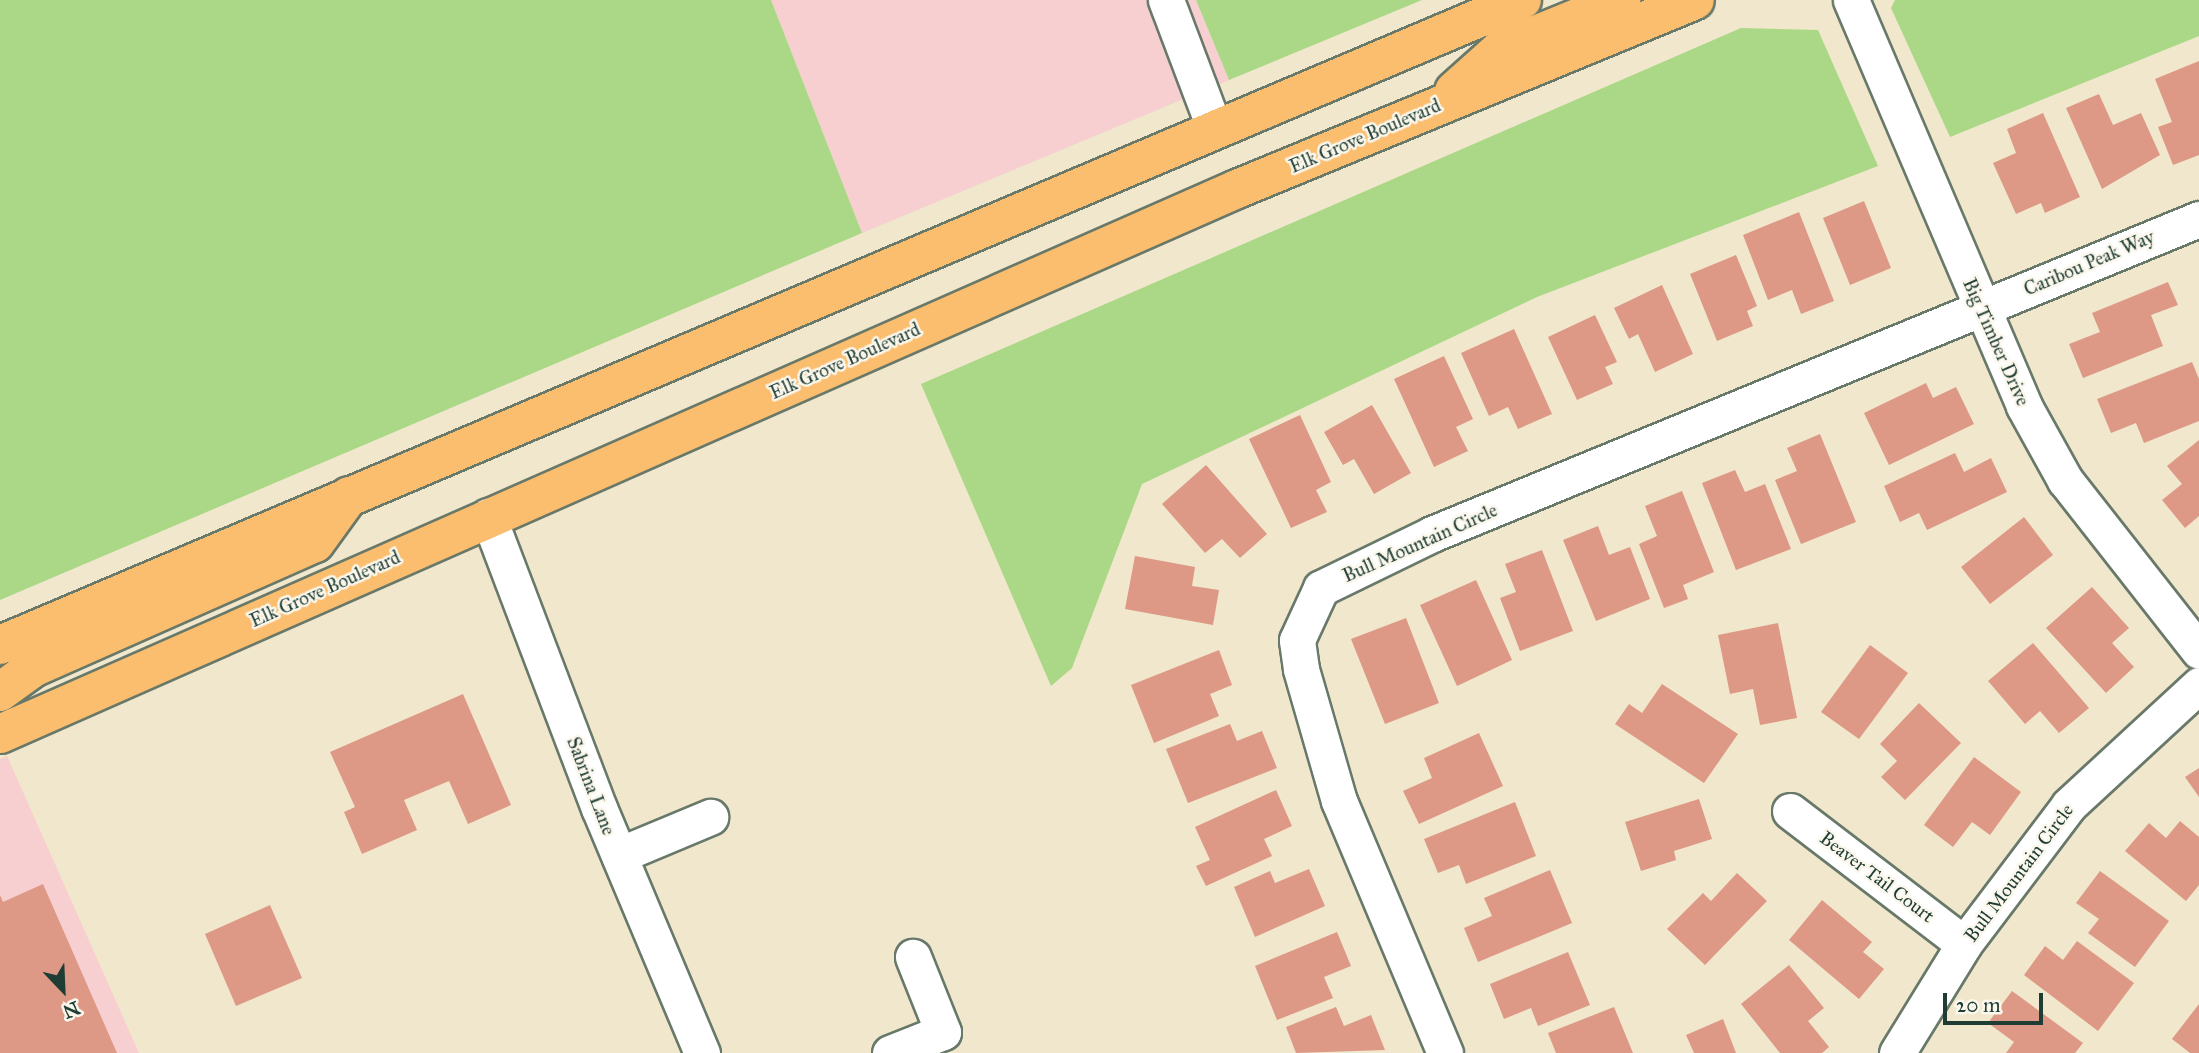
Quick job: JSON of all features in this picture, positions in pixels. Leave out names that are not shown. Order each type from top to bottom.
[{"type":"main road","points":[[0,645],[1214,127],[1522,0]]},
{"type":"main road","points":[[1444,104],[1493,54],[1621,0]]},
{"type":"main road","name":"Elk Grove Boulevard","points":[[0,734],[488,516],[1444,104],[1695,0]]},
{"type":"main road","points":[[0,692],[33,668],[315,543],[349,496]]},
{"type":"street","points":[[1166,0],[1214,127]]},
{"type":"street","name":"Big Timber Drive","points":[[1852,0],[1980,309],[2065,480],[2199,651]]},
{"type":"street","name":"Caribou Peak Way","points":[[1980,309],[2199,219]]},
{"type":"street","name":"Bull Mountain Circle","points":[[1445,1053],[1339,801],[1301,669],[1297,639],[1321,588],[1432,534],[1980,309]]},
{"type":"street","name":"Sabrina Lane","points":[[488,516],[619,855],[702,1053]]},
{"type":"street","name":"Bull Mountain Circle","points":[[1897,1053],[1964,944],[2069,805],[2199,685]]},
{"type":"street","name":"Beaver Tail Court","points":[[1790,811],[1964,944]]},
{"type":"street","points":[[619,855],[710,817]]},
{"type":"street","points":[[890,1053],[943,1032],[913,957]]},
{"type":"shaded area","points":[[771,0],[1196,0],[1229,80],[862,233]]},
{"type":"shaded area","points":[[7,756],[139,1053],[0,1053],[0,759]]},
{"type":"green space","points":[[0,0],[771,0],[862,233],[0,600]]},
{"type":"green space","points":[[1196,0],[1422,0],[1229,80]]},
{"type":"green space","points":[[1895,0],[2199,0],[2199,36],[1950,137],[1891,8]]},
{"type":"green space","points":[[1741,28],[1818,30],[1878,166],[1537,297],[1142,484],[1072,668],[1051,686],[921,384]]},
{"type":"building","points":[[2199,61],[2199,155],[2173,165],[2158,127],[2172,122],[2155,79]]},
{"type":"building","points":[[2099,94],[2113,125],[2141,113],[2160,155],[2102,189],[2066,108]]},
{"type":"building","points":[[2043,113],[2080,197],[2045,213],[2041,203],[2016,214],[1993,163],[2016,153],[2007,129]]},
{"type":"building","points":[[1864,201],[1891,268],[1850,285],[1823,218]]},
{"type":"building","points":[[1799,212],[1834,301],[1801,314],[1792,290],[1768,300],[1743,235]]},
{"type":"building","points":[[1736,255],[1757,306],[1747,311],[1753,326],[1717,341],[1690,274]]},
{"type":"building","points":[[2168,282],[2178,305],[2151,315],[2163,346],[2083,378],[2069,344],[2100,332],[2092,313]]},
{"type":"building","points":[[1662,285],[1693,354],[1655,372],[1638,334],[1629,339],[1614,308]]},
{"type":"building","points":[[1595,315],[1617,362],[1605,367],[1613,384],[1577,400],[1548,337]]},
{"type":"building","points":[[1514,329],[1552,414],[1518,429],[1508,407],[1489,416],[1461,353]]},
{"type":"building","points":[[1444,356],[1473,419],[1456,427],[1468,451],[1434,467],[1394,379]]},
{"type":"building","points":[[2192,362],[2199,379],[2199,421],[2144,443],[2136,423],[2111,433],[2097,399]]},
{"type":"building","points":[[1926,383],[1933,398],[1956,387],[1974,424],[1889,465],[1864,413]]},
{"type":"building","points":[[1372,405],[1411,473],[1374,494],[1354,459],[1343,465],[1324,432]]},
{"type":"building","points":[[1300,415],[1331,482],[1316,490],[1327,512],[1291,528],[1249,439]]},
{"type":"building","points":[[1820,434],[1856,522],[1801,544],[1775,480],[1797,471],[1787,448]]},
{"type":"building","points":[[2199,440],[2199,516],[2185,528],[2162,500],[2182,484],[2167,466]]},
{"type":"building","points":[[1955,453],[1964,472],[1991,458],[2007,492],[1927,530],[1919,513],[1900,522],[1884,486]]},
{"type":"building","points":[[1206,465],[1267,534],[1240,558],[1222,539],[1205,553],[1162,504]]},
{"type":"building","points":[[1735,470],[1745,492],[1765,484],[1791,549],[1736,570],[1702,483]]},
{"type":"building","points":[[1682,491],[1714,572],[1683,585],[1688,599],[1664,608],[1639,544],[1657,536],[1645,506]]},
{"type":"building","points":[[2024,517],[2053,555],[1990,604],[1961,567]]},
{"type":"building","points":[[1598,526],[1609,555],[1630,547],[1650,599],[1596,621],[1563,540]]},
{"type":"building","points":[[1542,550],[1573,631],[1520,651],[1500,598],[1516,592],[1505,564]]},
{"type":"building","points":[[1135,556],[1195,567],[1192,586],[1219,590],[1213,625],[1125,609]]},
{"type":"building","points":[[1476,580],[1512,660],[1457,686],[1420,605]]},
{"type":"building","points":[[2092,587],[2129,628],[2112,643],[2134,667],[2106,693],[2046,628]]},
{"type":"building","points":[[1406,618],[1439,703],[1385,724],[1351,639]]},
{"type":"building","points":[[1778,623],[1797,718],[1760,725],[1753,689],[1730,694],[1718,635]]},
{"type":"building","points":[[2033,643],[2089,708],[2059,733],[2040,711],[2025,724],[1988,681]]},
{"type":"building","points":[[1870,645],[1908,673],[1859,739],[1821,712]]},
{"type":"building","points":[[1219,650],[1232,685],[1210,694],[1219,716],[1154,743],[1131,685]]},
{"type":"building","points":[[1662,684],[1738,734],[1704,783],[1615,724],[1629,704],[1642,713]]},
{"type":"building","points":[[463,694],[511,805],[468,824],[449,781],[404,800],[417,830],[362,854],[344,812],[355,807],[330,752]]},
{"type":"building","points":[[1919,703],[1961,743],[1905,800],[1881,777],[1897,761],[1880,744]]},
{"type":"building","points":[[1230,724],[1237,741],[1262,731],[1277,768],[1188,803],[1166,749]]},
{"type":"building","points":[[1479,733],[1503,786],[1419,824],[1403,791],[1432,778],[1424,758]]},
{"type":"building","points":[[1974,757],[2021,792],[1990,835],[1972,822],[1953,847],[1924,825]]},
{"type":"building","points":[[2199,768],[2199,797],[2185,777]]},
{"type":"building","points":[[1276,790],[1292,826],[1264,839],[1272,856],[1206,886],[1196,866],[1210,860],[1195,827]]},
{"type":"building","points":[[1699,799],[1712,839],[1674,851],[1676,860],[1641,871],[1625,822]]},
{"type":"building","points":[[1515,802],[1536,856],[1466,884],[1459,865],[1438,873],[1424,839]]},
{"type":"building","points":[[2180,821],[2199,837],[2199,885],[2186,901],[2125,851],[2149,823],[2166,838]]},
{"type":"building","points":[[1309,869],[1325,906],[1255,937],[1234,887],[1270,871],[1275,883]]},
{"type":"building","points":[[1550,870],[1572,923],[1478,962],[1464,928],[1492,916],[1484,898]]},
{"type":"building","points":[[2100,871],[2169,921],[2135,967],[2088,933],[2099,919],[2076,903]]},
{"type":"building","points":[[1737,873],[1767,901],[1705,965],[1667,929],[1703,893],[1711,901]]},
{"type":"building","points":[[43,884],[117,1053],[0,1053],[0,895],[3,902]]},
{"type":"building","points":[[1822,900],[1872,942],[1863,952],[1884,969],[1859,999],[1789,940]]},
{"type":"building","points":[[270,905],[302,978],[236,1006],[205,934]]},
{"type":"building","points":[[1337,932],[1351,966],[1324,977],[1333,998],[1277,1020],[1255,966]]},
{"type":"building","points":[[2077,941],[2134,983],[2098,1031],[2024,975],[2045,946],[2063,960]]},
{"type":"building","points":[[1568,952],[1590,1005],[1538,1026],[1531,1008],[1504,1019],[1490,984]]},
{"type":"building","points":[[1789,965],[1824,1008],[1808,1021],[1829,1047],[1822,1053],[1780,1053],[1741,1004]]},
{"type":"building","points":[[2012,991],[2083,1043],[2075,1053],[2006,1053],[2014,1042],[1988,1023]]},
{"type":"building","points":[[2199,1004],[2199,1053],[2190,1053],[2172,1039]]},
{"type":"building","points":[[1336,1007],[1344,1026],[1371,1015],[1385,1050],[1296,1053],[1286,1027]]},
{"type":"building","points":[[1614,1007],[1633,1053],[1556,1053],[1548,1033]]},
{"type":"building","points":[[1723,1019],[1736,1053],[1694,1053],[1686,1035]]}]
